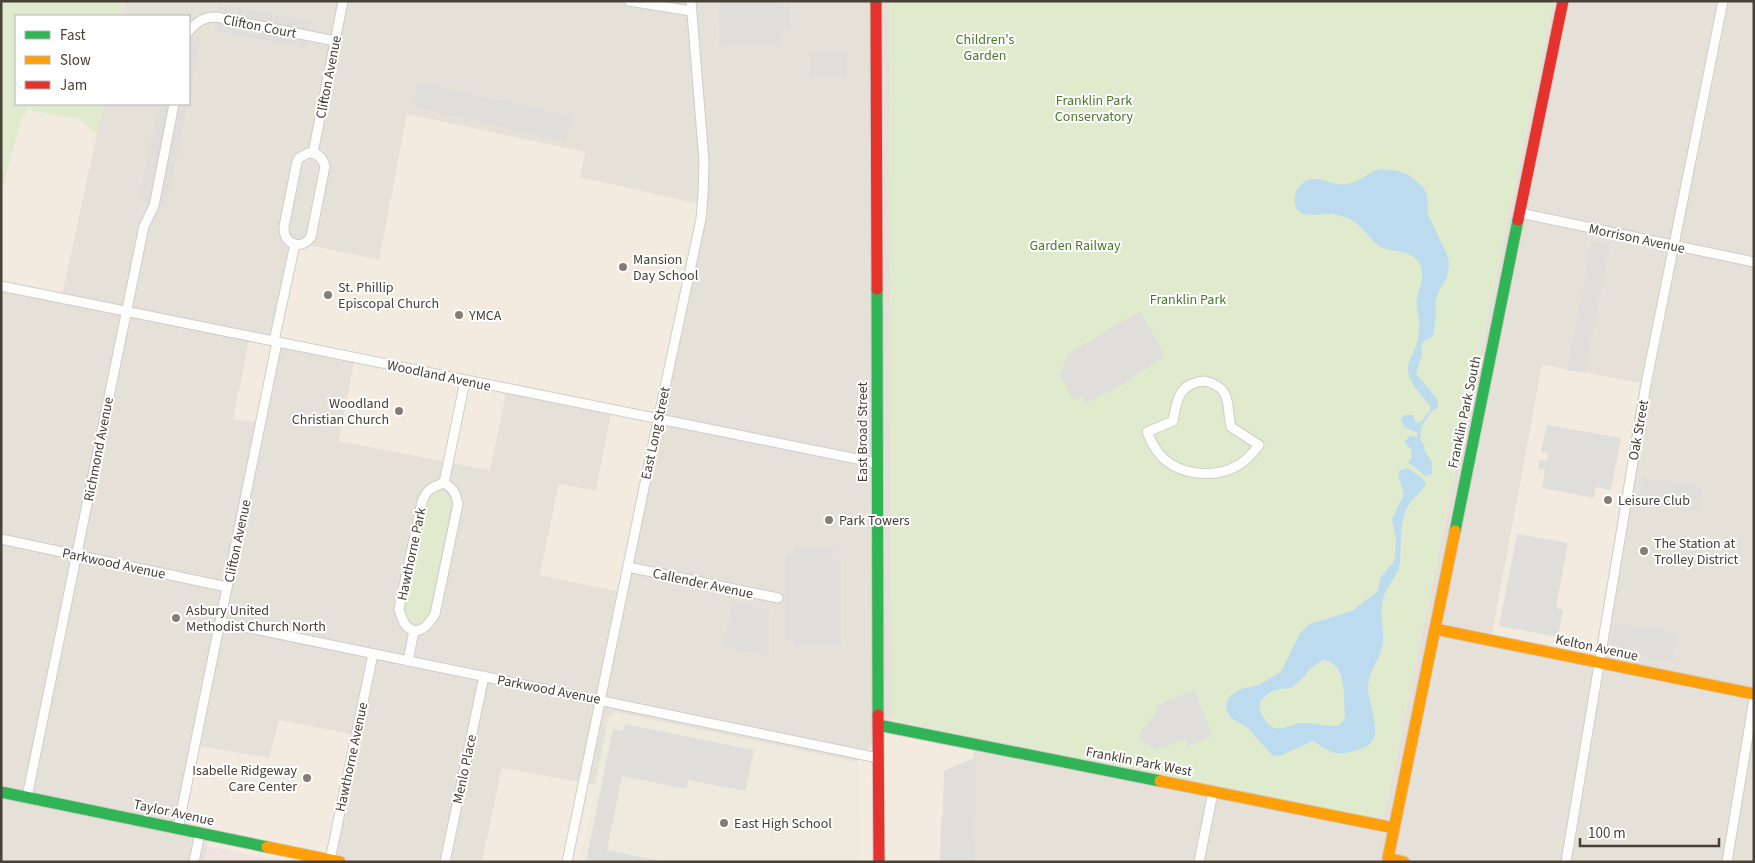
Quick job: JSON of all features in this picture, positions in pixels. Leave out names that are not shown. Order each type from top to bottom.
[{"type":"street","name":"Clifton Avenue","points":[[313,153],[343,1]]},
{"type":"street","points":[[629,1],[691,6]]},
{"type":"street","name":"East Broad Street","points":[[876,1],[879,862]]},
{"type":"street","name":"Franklin Park South","points":[[1388,860],[1563,1]]},
{"type":"street","name":"Oak Street","points":[[1566,862],[1644,394],[1723,1]]},
{"type":"street","name":"East Long Street","points":[[567,862],[698,236],[703,196],[703,148],[691,6]]},
{"type":"street","name":"Clifton Court","points":[[190,30],[197,22],[208,17],[216,17],[335,41]]},
{"type":"street","name":"Richmond Avenue","points":[[27,797],[144,226],[154,206],[174,105]]},
{"type":"street","points":[[313,153],[321,157],[325,166],[311,236],[304,243],[295,244],[285,236],[284,227],[297,162],[303,154],[313,153]]},
{"type":"street","name":"Morrison Avenue","points":[[1520,213],[1754,262]]},
{"type":"street","name":"Clifton Avenue","points":[[178,828],[295,244]]},
{"type":"street","name":"Woodland Avenue","points":[[1,286],[877,463]]},
{"type":"street","points":[[408,661],[414,631],[421,630],[429,625],[435,614],[458,504],[456,494],[451,487],[444,484],[465,381]]},
{"type":"street","points":[[1205,381],[1212,383],[1224,392],[1228,400],[1228,415],[1231,427],[1259,445],[1249,457],[1236,466],[1215,473],[1196,473],[1178,467],[1163,458],[1147,432],[1173,421],[1177,402],[1184,389],[1190,384],[1205,381]]},
{"type":"street","name":"Hawthorne Park","points":[[414,631],[407,627],[402,619],[399,609],[401,599],[422,502],[426,492],[434,486],[444,484]]},
{"type":"street","name":"Parkwood Avenue","points":[[1,539],[227,586]]},
{"type":"street","name":"Callender Avenue","points":[[628,567],[778,598]]},
{"type":"street","name":"Parkwood Avenue","points":[[220,622],[878,758]]},
{"type":"street","name":"Kelton Avenue","points":[[1435,629],[1754,694]]},
{"type":"street","name":"Hawthorne Avenue","points":[[335,861],[373,654]]},
{"type":"street","name":"Menlo Place","points":[[444,862],[484,676]]},
{"type":"street","points":[[1727,862],[1754,699]]},
{"type":"street","name":"Franklin Park West","points":[[878,725],[1394,828]]},
{"type":"street","name":"Taylor Avenue","points":[[1,792],[335,861]]},
{"type":"street","points":[[1199,862],[1213,792]]},
{"type":"street","points":[[194,862],[200,833]]},
{"type":"street","points":[[1388,860],[1404,862]]},
{"type":"shaded area","points":[[125,1],[889,1],[893,718],[857,762],[614,712],[609,717],[595,785],[502,769],[482,862],[328,862],[269,758],[198,747],[204,831],[208,846],[205,862],[1,862],[1,281],[62,293],[103,105],[190,105],[190,15],[122,15]],"holes":[[[585,152],[579,177],[657,417],[622,592],[540,575],[559,484],[596,491],[612,409],[507,388],[489,470],[339,441],[355,357],[272,340],[379,261]]]},
{"type":"shaded area","points":[[718,1],[780,1],[780,5],[789,4],[790,29],[780,29],[780,45],[719,46]]},
{"type":"shaded area","points":[[1553,1],[1754,1],[1754,862],[973,862],[974,737],[1372,817],[1384,815]],"holes":[[[1543,365],[1640,383],[1491,640]]]},
{"type":"shaded area","points":[[219,4],[311,21],[306,48],[214,31]]},
{"type":"shaded area","points":[[190,35],[201,38],[190,92]]},
{"type":"shaded area","points":[[811,53],[847,54],[846,78],[810,77]]},
{"type":"shaded area","points":[[417,82],[572,116],[565,142],[411,106]]},
{"type":"shaded area","points":[[159,105],[187,105],[166,207],[139,202]]},
{"type":"shaded area","points":[[28,110],[79,119],[97,134],[62,294],[1,281],[1,194],[21,120]]},
{"type":"shaded area","points":[[407,114],[585,152],[580,177],[699,204],[696,234],[622,592],[540,575],[559,484],[596,491],[612,409],[507,388],[490,470],[339,441],[355,357],[280,342],[263,424],[233,419],[250,336],[272,339],[290,241],[379,260]]},
{"type":"shaded area","points":[[1592,241],[1610,245],[1585,373],[1567,370]]},
{"type":"shaded area","points":[[1140,311],[1165,356],[1117,388],[1086,403],[1083,397],[1073,400],[1059,374],[1062,371],[1068,354]]},
{"type":"shaded area","points":[[1542,365],[1640,383],[1595,656],[1491,641]]},
{"type":"shaded area","points":[[1547,425],[1621,438],[1611,490],[1596,487],[1594,498],[1542,488],[1545,470],[1538,469],[1539,460],[1547,461],[1548,453],[1541,452]]},
{"type":"shaded area","points":[[1643,477],[1702,487],[1698,511],[1638,501]]},
{"type":"shaded area","points":[[1517,534],[1568,543],[1556,608],[1563,610],[1558,637],[1499,626]]},
{"type":"shaded area","points":[[793,546],[833,547],[832,560],[841,560],[841,645],[793,646],[793,639],[785,639],[785,555],[793,554]]},
{"type":"shaded area","points":[[733,602],[769,610],[769,656],[723,646]]},
{"type":"shaded area","points":[[1614,623],[1677,633],[1672,662],[1610,651]]},
{"type":"shaded area","points":[[1194,690],[1213,736],[1188,746],[1185,739],[1156,750],[1139,738],[1142,730],[1157,712],[1155,706]]},
{"type":"shaded area","name":"East High School","points":[[614,712],[857,762],[859,767],[860,862],[580,862],[609,717]]},
{"type":"shaded area","points":[[893,718],[899,722],[974,737],[973,862],[860,862],[859,767],[857,762]]},
{"type":"shaded area","points":[[279,720],[352,734],[328,862],[285,862],[208,846],[204,831],[182,826],[198,746],[269,758]]},
{"type":"shaded area","points":[[625,724],[754,750],[745,791],[688,780],[686,789],[622,776],[607,850],[665,862],[586,862],[613,729],[623,731]]},
{"type":"shaded area","points":[[976,758],[975,862],[940,862],[944,771]]},
{"type":"shaded area","points":[[502,768],[595,785],[580,862],[482,862]]},
{"type":"shaded area","points":[[208,846],[285,862],[205,862]]},
{"type":"green space","points":[[1,1],[125,1],[122,15],[15,15],[15,105],[103,105],[97,134],[79,119],[28,110],[21,120],[1,194]]},
{"type":"green space","name":"Franklin Park","points":[[889,1],[1553,1],[1384,815],[1372,817],[899,722],[893,718]]},
{"type":"green space","points":[[441,491],[448,495],[451,503],[429,615],[423,622],[414,623],[407,618],[404,610],[426,503],[431,494]]},
{"type":"water","points":[[1383,169],[1407,174],[1423,187],[1427,195],[1428,214],[1448,257],[1447,278],[1435,302],[1436,316],[1433,336],[1423,342],[1422,354],[1416,374],[1438,401],[1437,409],[1433,410],[1421,427],[1420,439],[1424,444],[1425,452],[1432,461],[1432,474],[1425,476],[1408,462],[1412,457],[1411,449],[1404,442],[1410,436],[1417,437],[1418,433],[1404,427],[1401,419],[1405,415],[1413,415],[1416,423],[1421,422],[1431,407],[1410,379],[1408,368],[1419,334],[1417,303],[1422,278],[1420,265],[1413,256],[1381,247],[1364,230],[1348,218],[1332,214],[1313,215],[1302,213],[1295,204],[1296,192],[1301,185],[1311,179],[1346,184]]},
{"type":"water","points":[[1408,468],[1423,479],[1426,484],[1405,512],[1401,535],[1400,565],[1383,598],[1381,614],[1382,648],[1368,682],[1375,724],[1374,738],[1368,745],[1349,752],[1335,753],[1312,741],[1280,756],[1272,755],[1247,727],[1231,718],[1227,712],[1226,705],[1229,697],[1241,689],[1259,685],[1281,672],[1300,633],[1310,624],[1352,611],[1377,592],[1381,577],[1395,558],[1396,540],[1392,519],[1404,494],[1398,475],[1400,470]],"holes":[[[1325,660],[1332,663],[1338,669],[1343,683],[1345,716],[1339,725],[1298,723],[1277,728],[1267,723],[1260,707],[1260,701],[1264,697],[1274,690],[1292,687],[1319,662]]]},
{"type":"traffic: fast","points":[[1455,531],[1518,220]]},
{"type":"traffic: fast","points":[[877,289],[878,715]]},
{"type":"traffic: fast","points":[[878,725],[1160,781]]},
{"type":"traffic: fast","points":[[1,792],[267,847]]},
{"type":"traffic: slow","points":[[1404,862],[1388,858],[1455,531]]},
{"type":"traffic: slow","points":[[1435,629],[1754,694]]},
{"type":"traffic: slow","points":[[1160,781],[1394,828]]},
{"type":"traffic: slow","points":[[267,847],[340,862]]},
{"type":"traffic: jam","points":[[876,1],[877,289]]},
{"type":"traffic: jam","points":[[1518,220],[1563,1]]},
{"type":"traffic: jam","points":[[878,715],[879,862]]},
{"type":"place","name":"Mansion Day School","points":[[623,267]]},
{"type":"place","name":"St. Phillip Episcopal Church","points":[[328,295]]},
{"type":"place","name":"YMCA","points":[[459,315]]},
{"type":"place","name":"Woodland Christian Church","points":[[399,411]]},
{"type":"place","name":"Leisure Club","points":[[1608,500]]},
{"type":"place","name":"Park Towers","points":[[829,520]]},
{"type":"place","name":"The Station at Trolley District","points":[[1644,551]]},
{"type":"place","name":"Asbury United Methodist Church North","points":[[176,618]]},
{"type":"place","name":"Isabelle Ridgeway Care Center","points":[[307,778]]},
{"type":"place","name":"East High School","points":[[724,823]]},
{"type":"park label","name":"Children's Garden","points":[[985,48]]},
{"type":"park label","name":"Franklin Park Conservatory","points":[[1094,108]]},
{"type":"park label","name":"Garden Railway","points":[[1075,245]]}]
